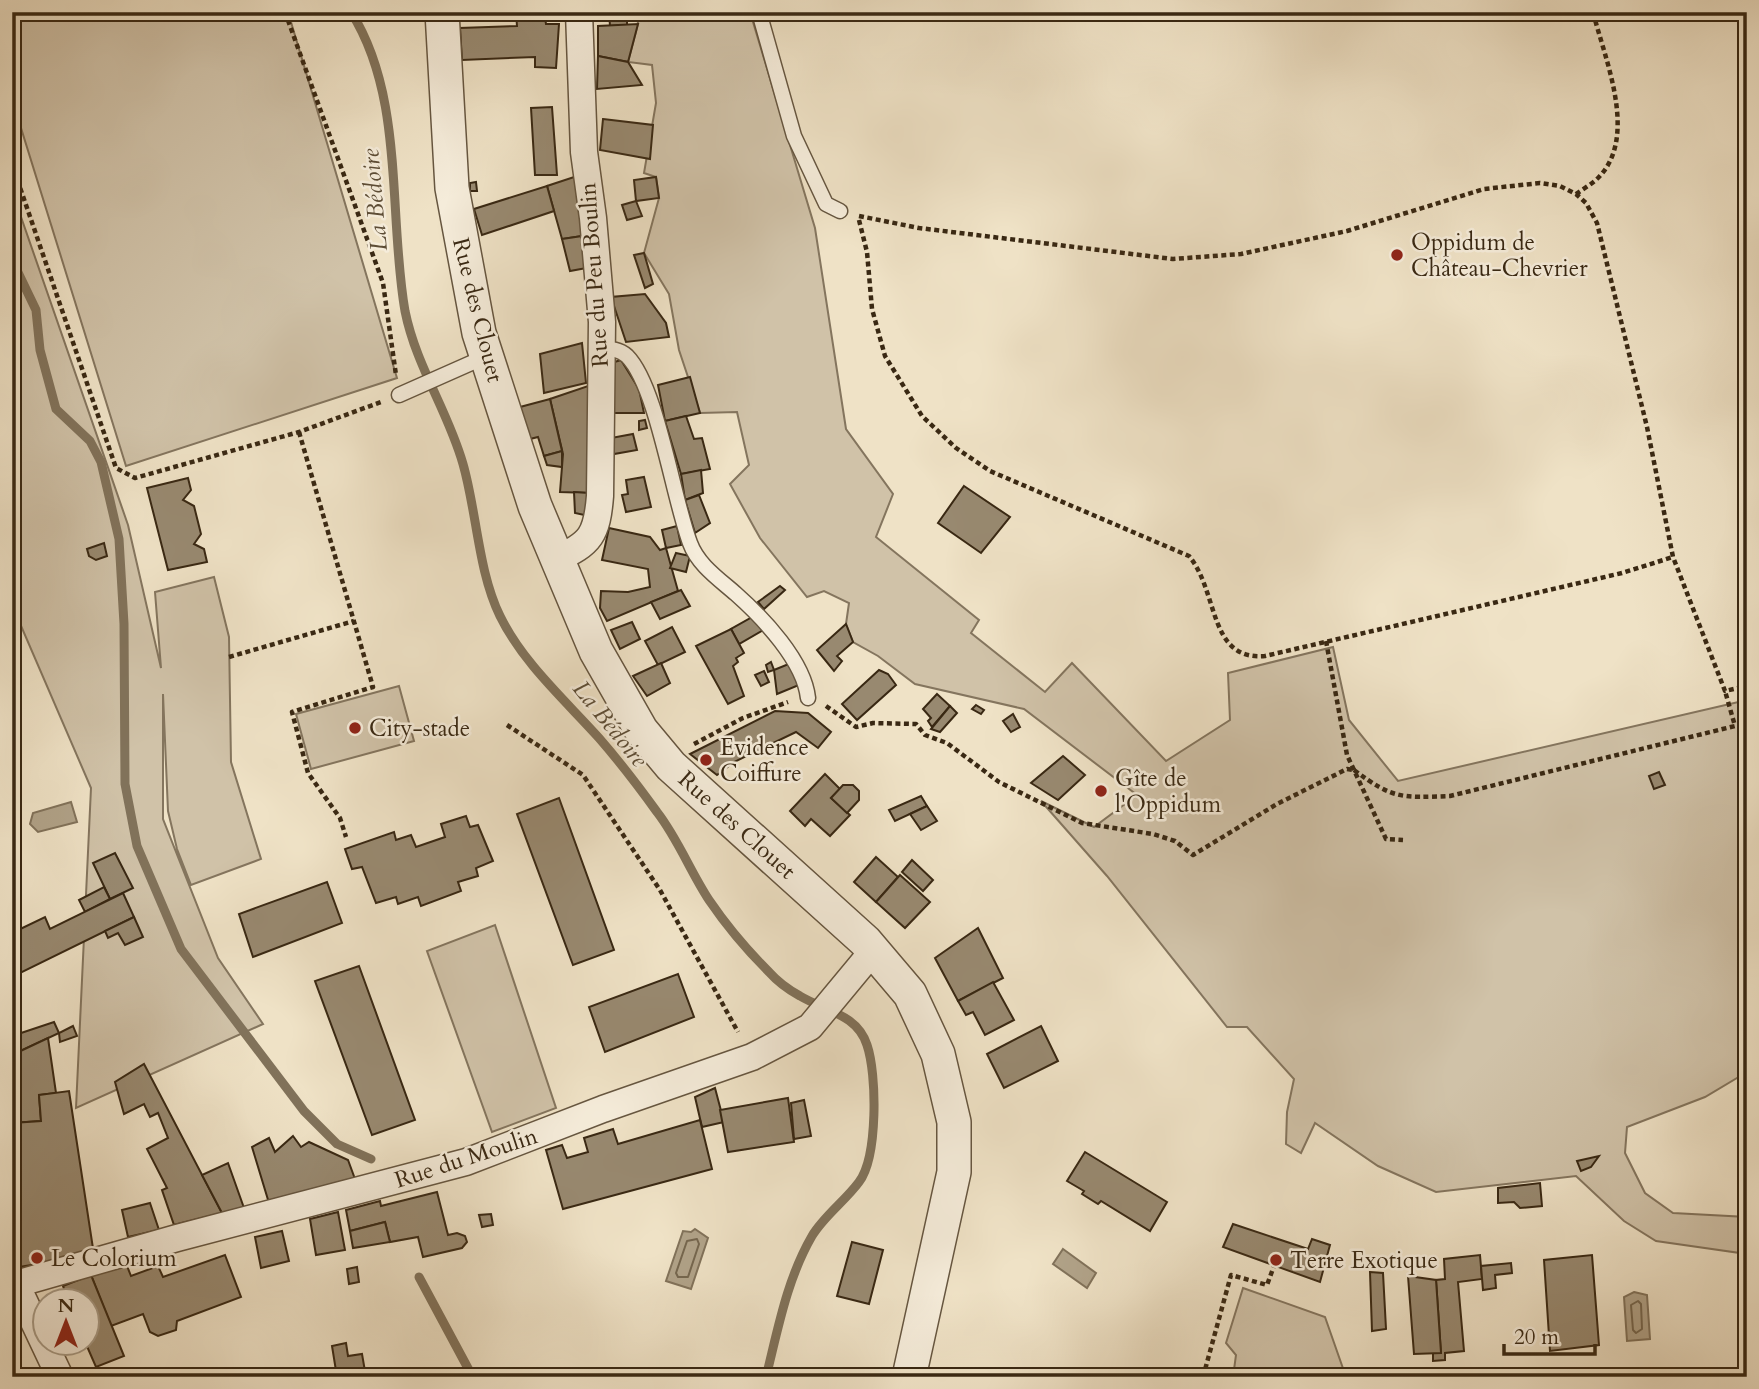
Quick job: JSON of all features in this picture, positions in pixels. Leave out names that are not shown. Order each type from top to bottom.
[{"type":"street","name":"Rue des Clouet","points":[[442,12],[452,187],[464,265],[487,356],[535,506],[556,559],[617,691],[641,730],[671,766],[727,814],[873,951],[910,994],[938,1054],[954,1122],[954,1172],[909,1377]]},
{"type":"street","name":"Rue du Peu Boulin","points":[[556,559],[589,540],[598,516],[602,349],[593,218],[584,152],[579,12]]},
{"type":"street","name":"Rue du Moulin","points":[[16,1295],[177,1238],[466,1162],[603,1109],[752,1057],[810,1027],[873,951]]},
{"type":"street","points":[[16,1295],[60,1377]]},
{"type":"lane","points":[[759,12],[794,136],[826,204],[840,211]]},
{"type":"lane","points":[[602,349],[617,349],[625,354],[634,365],[647,392],[690,543],[697,558],[767,623],[798,668],[808,698]]},
{"type":"lane","points":[[399,396],[487,356]]},
{"type":"path","points":[[12,164],[116,468],[135,478],[299,432],[399,396],[383,283],[285,12]]},
{"type":"path","points":[[1576,194],[1598,178],[1612,156],[1617,136],[1617,113],[1593,12]]},
{"type":"path","points":[[671,766],[686,750],[717,730],[762,710],[808,698],[824,705],[856,727],[873,723],[916,724],[926,735],[947,743],[999,782],[1082,823],[1153,834],[1175,841],[1193,855],[1277,804],[1347,769],[1354,770],[1382,791],[1404,798],[1450,796],[1735,726],[1725,691],[1673,557],[1649,438],[1597,223],[1586,203],[1576,194],[1560,186],[1540,183],[1484,189],[1347,231],[1241,254],[1173,259],[919,228],[840,211]]},
{"type":"path","points":[[857,215],[867,252],[872,309],[885,356],[922,416],[956,448],[990,471],[1189,556],[1199,568],[1209,590],[1223,639],[1235,651],[1247,657],[1265,656],[1622,573],[1673,557]]},
{"type":"path","points":[[299,432],[373,687],[292,712],[308,773],[340,818],[346,837]]},
{"type":"path","points":[[229,657],[354,621]]},
{"type":"path","points":[[1326,641],[1342,736],[1354,770],[1386,839],[1403,840]]},
{"type":"path","points":[[1725,691],[1747,687]]},
{"type":"path","points":[[507,725],[583,775],[660,890],[752,1057]]},
{"type":"path","points":[[1203,1377],[1231,1275],[1267,1285],[1274,1266]]},
{"type":"shaded area","points":[[12,12],[288,12],[397,378],[126,466],[12,99]]},
{"type":"shaded area","points":[[637,12],[750,12],[815,228],[846,429],[893,494],[876,537],[979,620],[971,633],[1045,692],[1072,663],[1166,761],[1230,720],[1228,673],[1333,647],[1349,720],[1398,781],[1747,700],[1747,1072],[1705,1097],[1627,1127],[1625,1153],[1645,1193],[1673,1213],[1747,1217],[1747,1254],[1656,1241],[1624,1221],[1576,1176],[1436,1192],[1378,1166],[1315,1123],[1301,1153],[1286,1144],[1287,1112],[1294,1079],[1247,1027],[1227,1027],[1107,876],[1041,801],[1094,827],[1137,795],[1024,709],[915,684],[878,656],[853,642],[846,624],[849,603],[824,591],[807,597],[760,538],[730,484],[749,465],[737,412],[700,413],[679,350],[669,294],[644,253],[659,198],[656,177],[644,173],[656,103],[652,65],[628,62],[638,24]]},
{"type":"shaded area","points":[[12,191],[128,525],[161,668],[155,592],[214,577],[229,637],[231,762],[261,859],[191,885],[177,849],[168,811],[163,694],[163,819],[218,958],[263,1024],[76,1108],[91,788],[12,605]]},
{"type":"shaded area","name":"City-stade","points":[[399,686],[414,741],[311,769],[296,714]]},
{"type":"shaded area","points":[[495,925],[556,1108],[492,1132],[427,951]]},
{"type":"shaded area","points":[[1243,1288],[1325,1317],[1346,1377],[1233,1377],[1236,1355],[1226,1343]]},
{"type":"water","points":[[71,802],[77,822],[38,832],[30,824],[33,813]]},
{"type":"water","points":[[695,1229],[708,1238],[691,1289],[666,1281],[683,1231],[691,1232]]},
{"type":"water","points":[[1063,1249],[1096,1273],[1087,1288],[1053,1264]]},
{"type":"water","points":[[1634,1292],[1647,1295],[1650,1339],[1627,1341],[1624,1297]]},
{"type":"building","points":[[516,12],[544,12],[546,24],[559,24],[556,68],[535,67],[535,57],[462,60],[460,28],[517,26]]},
{"type":"building","points":[[609,12],[627,12],[627,25],[610,26]]},
{"type":"building","points":[[638,24],[628,62],[598,56],[598,26]]},
{"type":"building","points":[[598,56],[628,62],[642,85],[597,89]]},
{"type":"building","points":[[552,107],[557,175],[535,175],[531,108]]},
{"type":"building","points":[[603,119],[653,125],[650,159],[600,150]]},
{"type":"building","points":[[583,174],[589,235],[562,239],[547,186]]},
{"type":"building","points":[[656,177],[659,198],[636,201],[634,180]]},
{"type":"building","points":[[476,182],[477,191],[470,191],[470,183]]},
{"type":"building","points":[[547,186],[554,211],[482,235],[474,209]]},
{"type":"building","points":[[636,201],[642,216],[627,220],[622,205]]},
{"type":"building","points":[[589,235],[592,267],[570,271],[562,239]]},
{"type":"building","points":[[644,253],[653,284],[645,288],[634,255]]},
{"type":"building","points":[[645,294],[666,323],[669,337],[626,342],[611,297]]},
{"type":"building","points":[[582,343],[586,383],[544,393],[540,354]]},
{"type":"building","points":[[621,360],[639,389],[644,413],[610,413],[608,364]]},
{"type":"building","points":[[690,377],[700,413],[665,421],[658,385]]},
{"type":"building","points":[[588,386],[591,424],[589,493],[560,492],[563,454],[550,399]]},
{"type":"building","points":[[550,399],[562,451],[544,456],[538,437],[530,439],[520,407]]},
{"type":"building","points":[[686,416],[694,439],[702,438],[710,469],[681,474],[665,421]]},
{"type":"building","points":[[645,420],[647,428],[639,430],[639,421]]},
{"type":"building","points":[[633,434],[637,450],[614,454],[611,438]]},
{"type":"building","points":[[562,451],[562,467],[547,465],[544,456]]},
{"type":"building","points":[[701,470],[703,493],[685,500],[681,474]]},
{"type":"building","points":[[644,477],[651,507],[626,512],[622,495],[628,494],[626,480]]},
{"type":"building","points":[[188,478],[191,490],[183,500],[194,506],[201,534],[194,544],[204,549],[207,562],[168,570],[147,488]]},
{"type":"building","points":[[964,486],[1010,517],[981,553],[938,523]]},
{"type":"building","points":[[574,492],[589,493],[589,516],[575,513]]},
{"type":"building","points":[[699,495],[710,523],[695,533],[685,500]]},
{"type":"building","points":[[677,526],[681,545],[666,548],[662,530]]},
{"type":"building","points":[[609,528],[650,537],[660,550],[666,548],[678,591],[607,621],[600,608],[601,591],[628,592],[650,587],[648,569],[602,560]]},
{"type":"building","points":[[104,543],[107,556],[96,560],[89,556],[87,549]]},
{"type":"building","points":[[676,553],[690,556],[686,572],[670,568]]},
{"type":"building","points":[[780,586],[785,590],[764,609],[758,602]]},
{"type":"building","points":[[681,590],[690,606],[660,619],[651,602]]},
{"type":"building","points":[[754,616],[765,629],[739,644],[731,629]]},
{"type":"building","points":[[632,622],[640,639],[620,649],[611,630]]},
{"type":"building","points":[[846,624],[853,642],[837,656],[842,661],[834,671],[817,650]]},
{"type":"building","points":[[672,627],[685,652],[658,665],[645,641]]},
{"type":"building","points":[[731,629],[744,653],[736,658],[738,662],[733,666],[744,696],[728,704],[696,646]]},
{"type":"building","points":[[771,662],[774,670],[768,672],[766,665]]},
{"type":"building","points":[[661,663],[670,683],[647,696],[633,676]]},
{"type":"building","points":[[791,663],[799,685],[777,694],[774,670]]},
{"type":"building","points":[[879,670],[888,674],[896,685],[857,720],[842,704]]},
{"type":"building","points":[[764,671],[769,682],[761,686],[755,675]]},
{"type":"building","points":[[937,694],[950,706],[932,727],[928,721],[931,718],[923,709]]},
{"type":"building","points":[[976,705],[984,710],[981,714],[972,709]]},
{"type":"building","points":[[950,706],[957,713],[940,732],[931,729]]},
{"type":"building","points":[[775,711],[808,713],[831,732],[818,748],[796,732],[734,762],[717,775],[690,754]]},
{"type":"building","points":[[1013,714],[1020,727],[1011,732],[1003,721]]},
{"type":"building","points":[[1063,756],[1085,775],[1058,800],[1031,783]]},
{"type":"building","points":[[1659,772],[1665,785],[1654,789],[1649,776]]},
{"type":"building","points":[[825,774],[840,789],[831,798],[850,815],[830,836],[811,819],[805,826],[790,811]]},
{"type":"building","points":[[843,785],[853,785],[859,791],[859,800],[847,813],[831,798]]},
{"type":"building","points":[[921,796],[927,806],[895,821],[889,810]]},
{"type":"building","points":[[559,798],[614,950],[573,965],[517,814]]},
{"type":"building","points":[[927,806],[937,821],[921,830],[910,814]]},
{"type":"building","points":[[466,816],[470,827],[478,825],[493,861],[476,868],[478,876],[458,882],[461,891],[421,906],[418,897],[398,904],[396,897],[376,903],[362,867],[352,869],[345,849],[394,832],[396,840],[411,835],[416,847],[445,837],[441,824]]},
{"type":"building","points":[[115,853],[133,888],[110,899],[93,863]]},
{"type":"building","points":[[876,857],[898,877],[876,902],[854,882]]},
{"type":"building","points":[[912,860],[933,880],[923,891],[902,872]]},
{"type":"building","points":[[900,875],[930,902],[905,928],[876,902]]},
{"type":"building","points":[[327,882],[342,923],[253,957],[239,914]]},
{"type":"building","points":[[104,887],[110,899],[85,912],[79,900]]},
{"type":"building","points":[[123,893],[134,917],[12,977],[12,933],[45,917],[50,929]]},
{"type":"building","points":[[134,917],[143,937],[125,945],[118,933],[108,938],[105,931]]},
{"type":"building","points":[[978,928],[1003,978],[958,1001],[935,958]]},
{"type":"building","points":[[359,966],[415,1120],[372,1135],[315,981]]},
{"type":"building","points":[[678,974],[694,1017],[605,1052],[589,1007]]},
{"type":"building","points":[[993,982],[1014,1020],[985,1035],[973,1012],[966,1015],[958,1001]]},
{"type":"building","points":[[54,1022],[59,1033],[12,1055],[12,1036]]},
{"type":"building","points":[[73,1026],[77,1036],[60,1042],[59,1033]]},
{"type":"building","points":[[1041,1026],[1058,1061],[1004,1088],[987,1054]]},
{"type":"building","points":[[48,1038],[56,1093],[39,1095],[41,1121],[12,1123],[12,1055]]},
{"type":"building","points":[[144,1064],[222,1213],[174,1225],[162,1190],[167,1188],[147,1149],[168,1138],[158,1113],[150,1117],[144,1104],[124,1114],[115,1082]]},
{"type":"building","points":[[715,1088],[724,1122],[702,1127],[695,1097]]},
{"type":"building","points":[[69,1091],[94,1255],[19,1267],[12,1234],[12,1123],[41,1121],[39,1095]]},
{"type":"building","points":[[788,1098],[794,1142],[728,1152],[720,1110]]},
{"type":"building","points":[[804,1100],[811,1136],[794,1139],[791,1103]]},
{"type":"building","points":[[700,1120],[712,1169],[563,1209],[546,1150],[562,1145],[567,1158],[588,1152],[584,1138],[613,1129],[618,1144]]},
{"type":"building","points":[[293,1136],[301,1147],[309,1142],[348,1160],[355,1179],[269,1203],[252,1147],[269,1138],[275,1152]]},
{"type":"building","points":[[1085,1152],[1167,1202],[1150,1231],[1101,1201],[1098,1204],[1067,1181]]},
{"type":"building","points":[[1599,1156],[1591,1167],[1581,1171],[1577,1161]]},
{"type":"building","points":[[228,1163],[244,1208],[222,1213],[202,1175]]},
{"type":"building","points":[[1540,1183],[1542,1206],[1520,1208],[1514,1202],[1498,1203],[1498,1188]]},
{"type":"building","points":[[437,1192],[448,1235],[457,1233],[465,1236],[467,1242],[462,1248],[423,1257],[418,1237],[390,1242],[385,1222],[350,1231],[346,1210],[380,1201],[381,1206]]},
{"type":"building","points":[[150,1203],[159,1230],[128,1237],[122,1210]]},
{"type":"building","points":[[338,1212],[345,1250],[316,1255],[310,1219]]},
{"type":"building","points":[[491,1214],[493,1225],[482,1227],[479,1215]]},
{"type":"building","points":[[385,1222],[390,1242],[353,1248],[350,1231]]},
{"type":"building","points":[[1233,1224],[1308,1249],[1312,1239],[1330,1245],[1320,1282],[1223,1247]]},
{"type":"building","points":[[282,1231],[289,1261],[261,1268],[255,1237]]},
{"type":"building","points":[[852,1242],[883,1250],[869,1304],[837,1296]]},
{"type":"building","points":[[225,1255],[241,1297],[177,1321],[176,1330],[158,1336],[150,1332],[143,1314],[111,1326],[102,1303],[102,1288],[96,1288],[91,1275],[127,1266],[131,1276],[158,1266],[163,1277]]},
{"type":"building","points":[[1480,1255],[1482,1279],[1458,1282],[1464,1351],[1445,1353],[1445,1360],[1433,1361],[1433,1353],[1441,1353],[1436,1280],[1445,1279],[1444,1259]]},
{"type":"building","points":[[1592,1255],[1599,1345],[1550,1351],[1544,1260]]},
{"type":"building","points":[[1511,1263],[1512,1273],[1495,1275],[1496,1288],[1483,1290],[1481,1266]]},
{"type":"building","points":[[357,1267],[359,1282],[349,1284],[347,1269]]},
{"type":"building","points":[[1370,1272],[1383,1273],[1386,1329],[1372,1331]]},
{"type":"building","points":[[91,1275],[96,1288],[64,1288],[63,1286]]},
{"type":"building","points":[[1408,1276],[1436,1280],[1441,1353],[1414,1354]]},
{"type":"building","points":[[102,1302],[124,1356],[96,1367],[92,1358],[102,1358]]},
{"type":"building","points":[[346,1343],[348,1356],[362,1354],[366,1377],[337,1377],[332,1346]]},
{"type":"waterway","name":"La Bédoire","points":[[351,12],[368,45],[380,81],[387,118],[405,311],[424,370],[457,444],[468,483],[482,561],[500,616],[532,665],[599,738],[643,793],[671,833],[709,900],[745,946],[787,988],[839,1014],[856,1026],[867,1045],[874,1094],[870,1154],[859,1182],[828,1215],[803,1252],[784,1305],[766,1377]]},
{"type":"waterway","points":[[12,260],[36,310],[40,350],[56,409],[90,441],[101,462],[119,539],[124,624],[125,784],[137,846],[181,949],[304,1111],[337,1144],[371,1159]]},
{"type":"waterway","points":[[419,1277],[470,1372],[477,1377]]},
{"type":"place","name":"Oppidum de Château-Chevrier","points":[[1397,255]]},
{"type":"place","name":"City-stade","points":[[355,728]]},
{"type":"place","name":"Evidence Coiffure","points":[[706,760]]},
{"type":"place","name":"Gîte de l'Oppidum","points":[[1101,791]]},
{"type":"place","name":"Le Colorium","points":[[37,1258]]},
{"type":"place","name":"Terre Exotique","points":[[1276,1260]]}]
